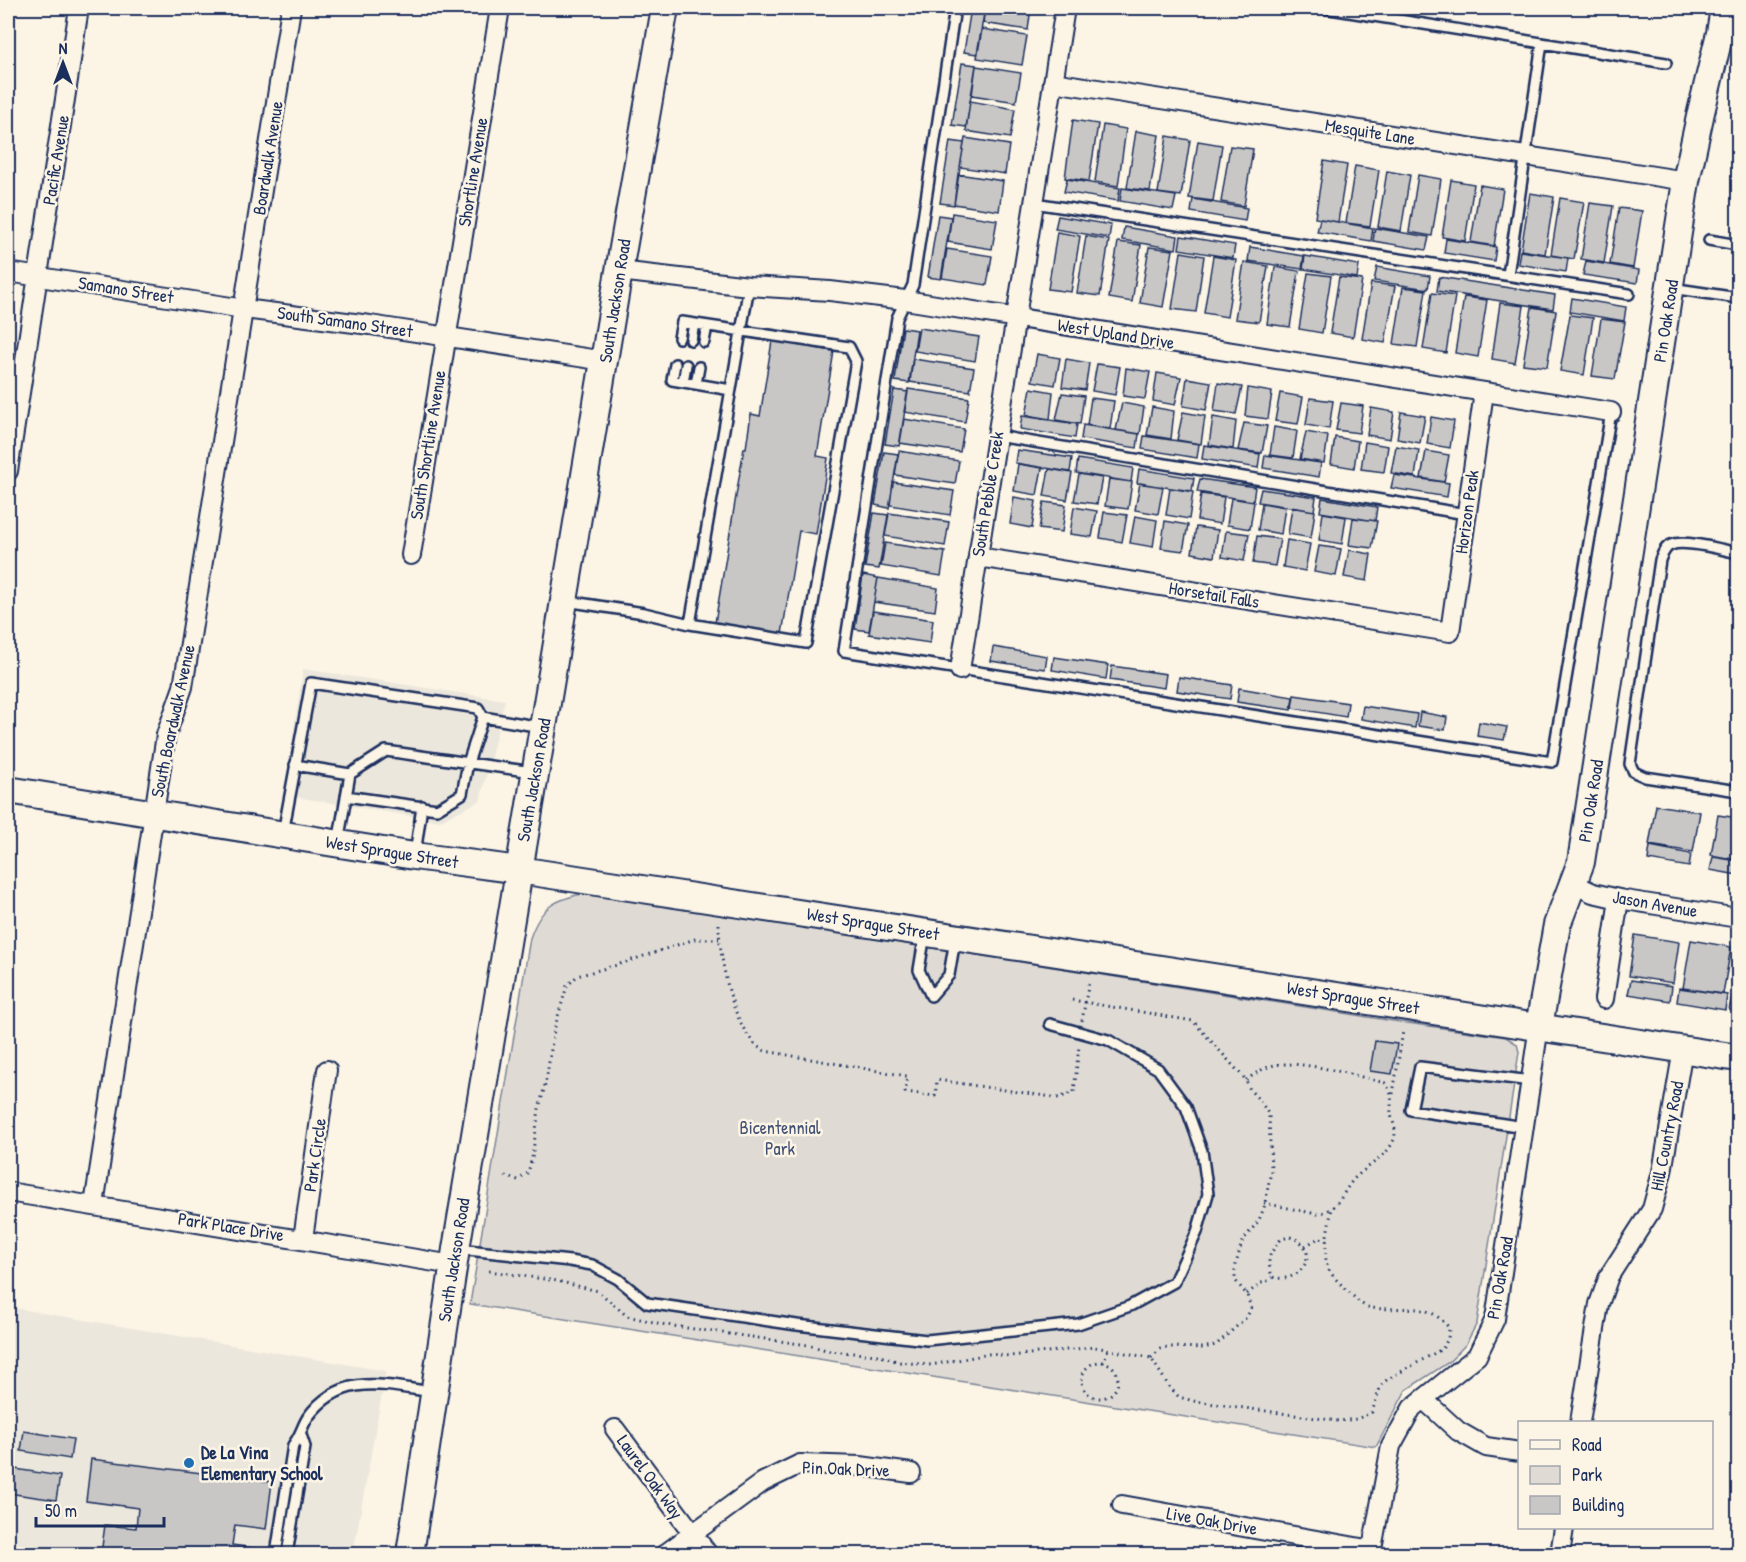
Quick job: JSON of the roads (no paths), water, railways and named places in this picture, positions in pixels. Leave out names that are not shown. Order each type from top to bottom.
[{"type":"street","name":"Pacific Avenue","points":[[8,471],[79,8]]},
{"type":"street","name":"Boardwalk Avenue","points":[[244,309],[291,8]]},
{"type":"street","name":"Shortline Avenue","points":[[446,336],[500,8]]},
{"type":"street","name":"South Jackson Road","points":[[410,1554],[454,1257],[665,8]]},
{"type":"street","name":"South Pebble Creek","points":[[960,670],[1065,8]]},
{"type":"street","name":"Pin Oak Road","points":[[1372,1552],[1392,1446],[1412,1408],[1477,1356],[1495,1319],[1539,1026],[1557,925],[1581,862],[1686,181],[1724,8]]},
{"type":"street","name":"Mesquite Lane","points":[[1053,82],[1686,181]]},
{"type":"street","name":"West Upland Drive","points":[[619,271],[749,286],[831,291],[906,300],[1611,412]]},
{"type":"street","name":"Samano Street","points":[[8,272],[244,309]]},
{"type":"street","name":"South Samano Street","points":[[244,309],[446,336],[605,361]]},
{"type":"street","name":"South Boardwalk Avenue","points":[[94,1205],[166,735],[183,687],[244,309]]},
{"type":"street","name":"South Shortline Avenue","points":[[411,555],[446,336]]},
{"type":"street","name":"Horizon Peak","points":[[1450,632],[1484,392]]},
{"type":"street","name":"Horsetail Falls","points":[[978,557],[1450,632]]},
{"type":"street","name":"West Sprague Street","points":[[8,790],[414,856],[955,936],[1738,1058]]},
{"type":"street","name":"Jason Avenue","points":[[1574,884],[1593,893],[1619,899],[1738,918]]},
{"type":"street","points":[[1604,999],[1619,899]]},
{"type":"street","name":"Hill Country Road","points":[[1580,1421],[1599,1304],[1609,1276],[1652,1209],[1662,1172],[1683,1049]]},
{"type":"street","name":"Park Circle","points":[[303,1239],[327,1070]]},
{"type":"street","name":"Park Place Drive","points":[[8,1192],[303,1239],[454,1257]]},
{"type":"street","points":[[1423,1399],[1458,1431],[1486,1447],[1518,1452]]},
{"type":"street","name":"Laurel Oak Way","points":[[615,1429],[708,1554]]},
{"type":"street","name":"Pin Oak Drive","points":[[665,1554],[763,1482],[800,1464],[860,1466],[910,1473]]},
{"type":"street","name":"Live Oak Drive","points":[[1122,1505],[1372,1552]]},
{"type":"street","points":[[1560,1554],[1564,1529]]},
{"type":"lane","points":[[955,8],[913,285],[897,318],[844,651],[1552,762],[1611,412]]},
{"type":"lane","points":[[1324,8],[1666,63]]},
{"type":"lane","points":[[1508,275],[1542,43]]},
{"type":"lane","points":[[1034,203],[1629,294]]},
{"type":"lane","points":[[1710,240],[1738,245]]},
{"type":"lane","points":[[690,624],[749,286]]},
{"type":"lane","points":[[1671,288],[1738,298]]},
{"type":"lane","points":[[565,600],[806,643],[856,361],[849,347],[682,322],[679,338]]},
{"type":"lane","points":[[691,340],[694,324]]},
{"type":"lane","points":[[704,342],[707,326]]},
{"type":"lane","points":[[675,364],[672,380],[731,390]]},
{"type":"lane","points":[[683,382],[686,365]]},
{"type":"lane","points":[[696,384],[699,367]]},
{"type":"lane","points":[[997,436],[1467,514]]},
{"type":"lane","points":[[1738,553],[1688,544],[1672,544],[1664,550],[1660,560],[1630,764],[1634,772],[1645,777],[1738,791]]},
{"type":"lane","points":[[282,834],[311,683],[478,708],[483,717],[468,763],[462,794],[437,808],[346,796]]},
{"type":"lane","points":[[483,717],[543,728]]},
{"type":"lane","points":[[295,765],[350,774],[386,751],[536,772]]},
{"type":"lane","points":[[338,844],[350,774]]},
{"type":"lane","points":[[414,856],[422,806]]},
{"type":"lane","points":[[926,932],[919,970],[931,996],[949,975],[955,936]]},
{"type":"lane","points":[[454,1257],[570,1261],[592,1265],[618,1279],[646,1303],[797,1325],[927,1340],[1078,1324],[1130,1306],[1174,1282],[1197,1232],[1208,1194],[1202,1151],[1186,1107],[1158,1069],[1108,1040],[1050,1024]]},
{"type":"lane","points":[[1524,1127],[1411,1110],[1420,1066],[1531,1082]]},
{"type":"lane","points":[[276,1554],[293,1445],[301,1435],[307,1418],[328,1396],[340,1389],[370,1384],[434,1392]]},
{"type":"lane","points":[[287,1554],[305,1447],[301,1435]]},
{"type":"place","name":"De La Vina Elementary School","points":[[189,1463]]},
{"type":"park label","name":"Bicentennial Park","points":[[780,1138]]}]
